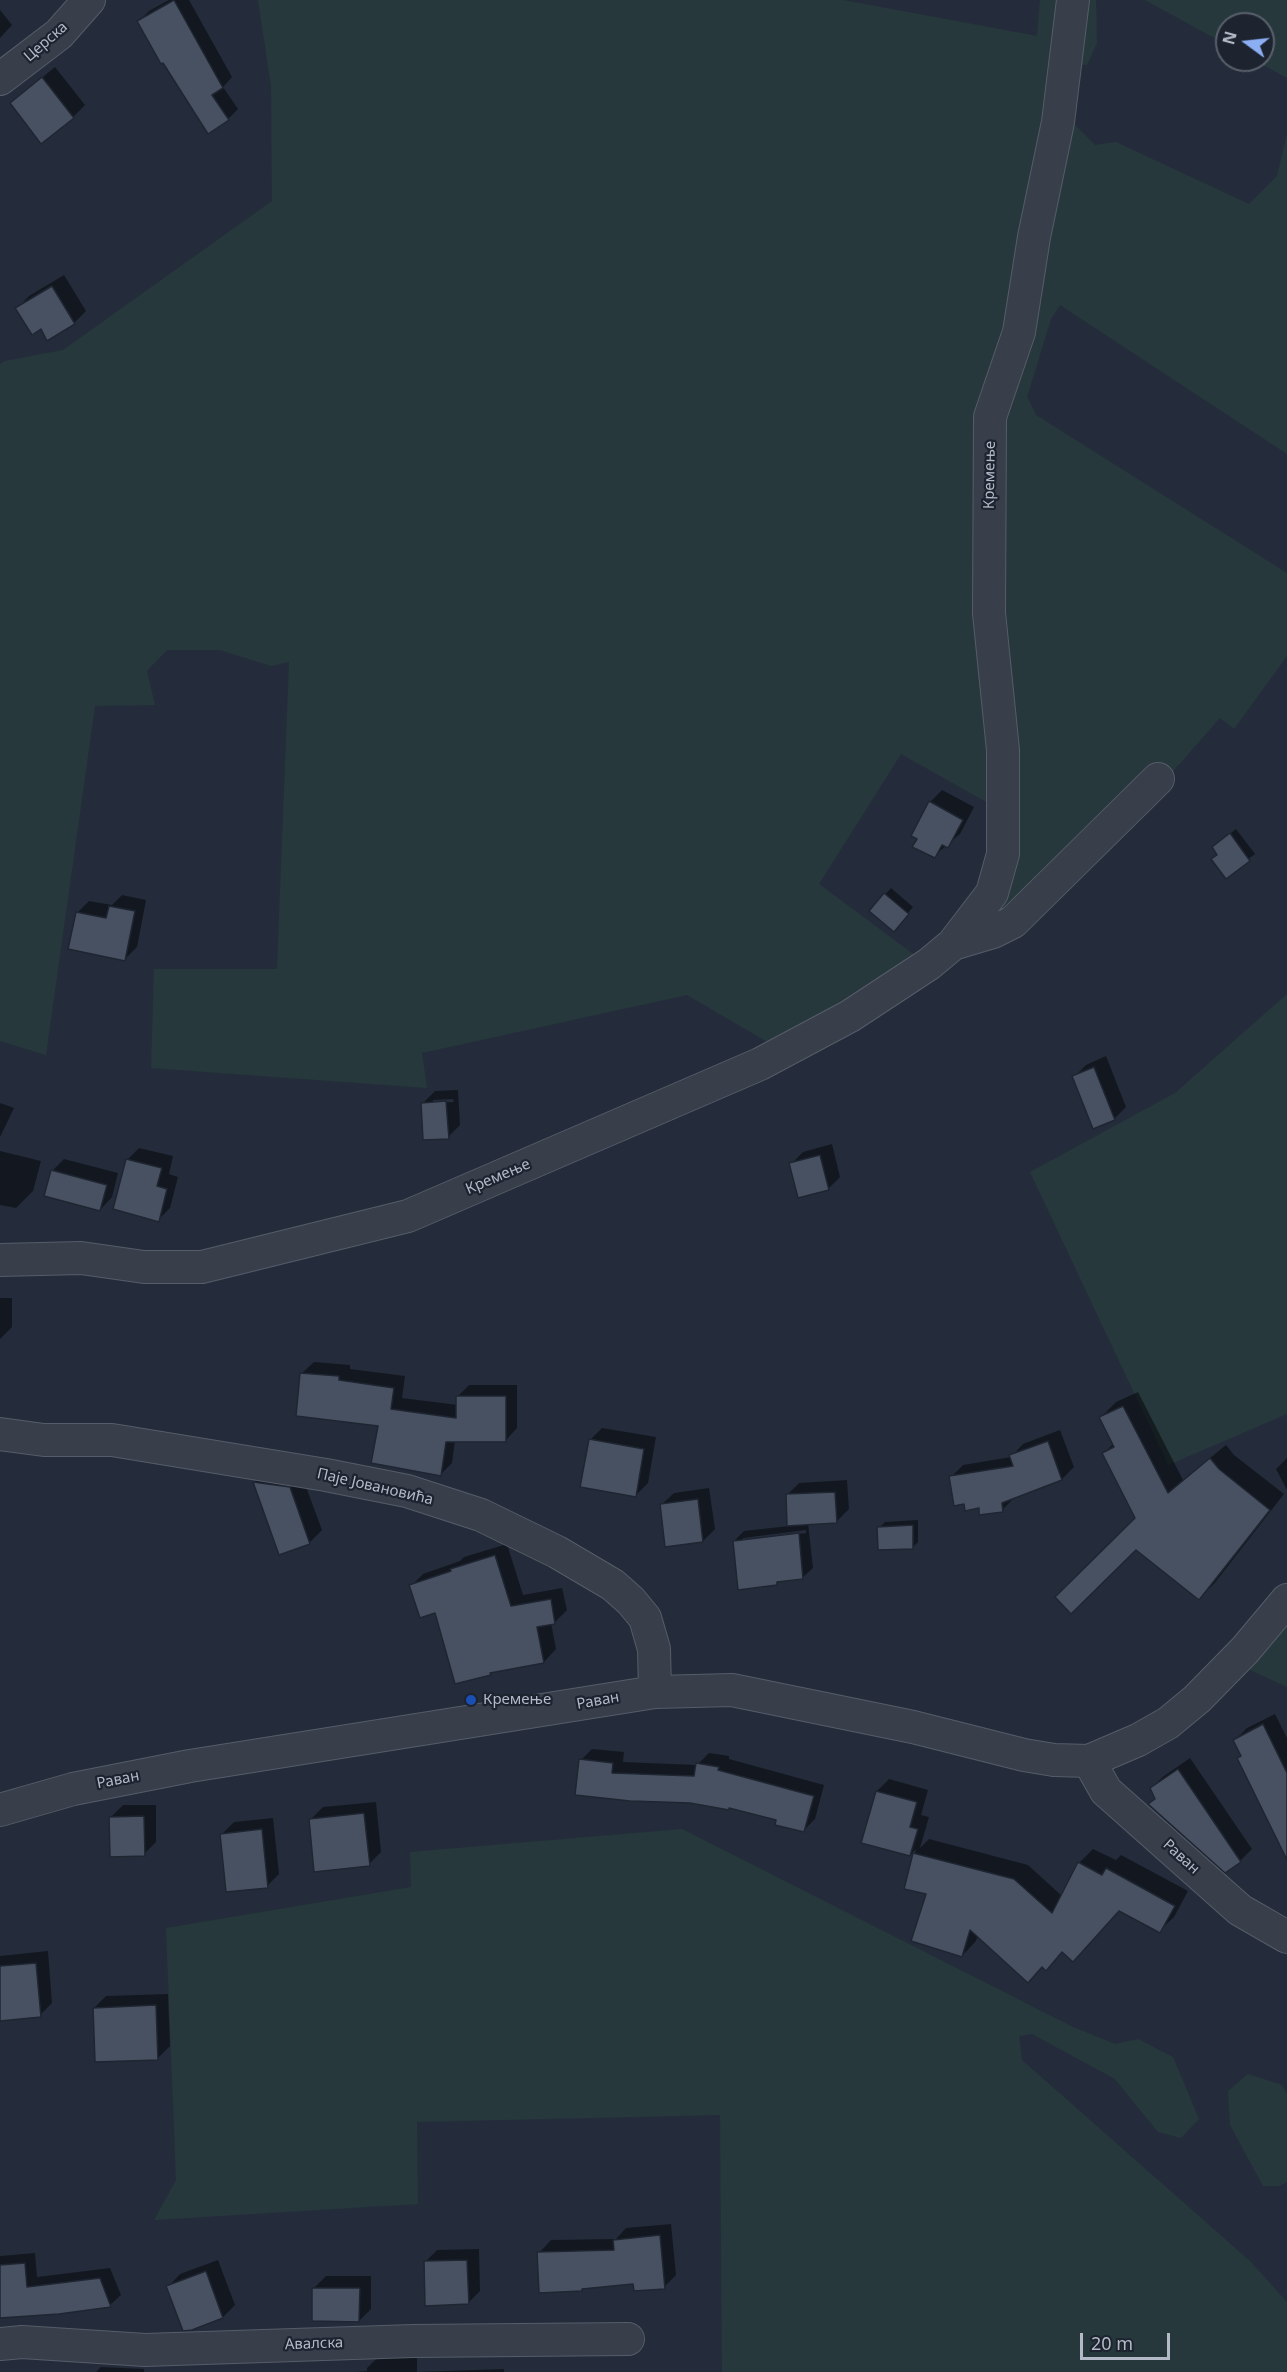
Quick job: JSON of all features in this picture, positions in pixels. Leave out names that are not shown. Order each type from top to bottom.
[{"type":"street","name":"Церска","points":[[0,80],[59,34],[89,0]]},
{"type":"street","name":"Кремење","points":[[0,1260],[81,1257],[144,1267],[202,1267],[408,1216],[760,1064],[850,1016],[929,964],[953,944],[992,893],[1003,854],[1003,750],[989,613],[990,417],[1019,332],[1034,237],[1058,122],[1073,0]]},
{"type":"street","name":"Кремење","points":[[953,944],[993,932],[1013,922],[1158,779]]},
{"type":"street","name":"Паје Јовановића","points":[[0,1434],[44,1440],[112,1440],[326,1475],[407,1491],[481,1515],[556,1552],[614,1585],[632,1601],[645,1618],[654,1649],[654,1692]]},
{"type":"street","name":"Раван","points":[[0,1810],[73,1789],[190,1766],[654,1692],[732,1690],[913,1727],[1024,1755],[1054,1760],[1089,1761],[1168,1724],[1197,1699],[1245,1650],[1287,1600]]},
{"type":"street","name":"Раван","points":[[1089,1761],[1106,1791],[1240,1910],[1287,1937]]},
{"type":"street","name":"Авалска","points":[[0,2344],[22,2342],[146,2350],[413,2341],[628,2339]]},
{"type":"shaded area","points":[[258,0],[843,0],[1037,36],[1040,0],[1063,0],[1045,135],[986,417],[997,808],[901,754],[819,884],[920,959],[776,1047],[687,995],[422,1053],[427,1088],[151,1068],[154,969],[277,969],[289,662],[271,666],[220,650],[167,650],[147,671],[155,705],[95,706],[46,1055],[0,1041],[0,364],[5,361],[63,350],[272,201],[271,86]]},
{"type":"shaded area","points":[[1080,0],[1096,0],[1097,43],[1087,65],[1073,64]]},
{"type":"shaded area","points":[[1145,0],[1287,0],[1287,78],[1275,71],[1275,12],[1215,12],[1215,38]]},
{"type":"shaded area","points":[[1074,124],[1095,145],[1116,142],[1249,204],[1277,176],[1287,134],[1287,454],[1060,305],[1051,319],[1027,397],[1036,415],[1287,573],[1287,656],[1234,729],[1220,718],[1168,777],[1007,919],[989,905],[997,419],[1063,126]]},
{"type":"shaded area","points":[[1287,994],[1287,1414],[1168,1465],[1030,1172],[1175,1093]]},
{"type":"shaded area","points":[[1287,1623],[1287,1687],[1248,1669]]},
{"type":"shaded area","points":[[682,1829],[1073,2027],[1115,2044],[1138,2039],[1173,2057],[1199,2119],[1181,2138],[1158,2132],[1115,2079],[1032,2034],[1019,2036],[1022,2060],[1251,2262],[1287,2302],[1287,2372],[722,2372],[720,2115],[417,2122],[418,2204],[154,2220],[176,2180],[166,1928],[411,1887],[410,1852]]},
{"type":"shaded area","points":[[1248,2074],[1282,2085],[1287,2094],[1287,2182],[1279,2186],[1263,2186],[1230,2125],[1228,2091]]},
{"type":"building","points":[[174,0],[223,88],[212,95],[229,120],[208,134],[163,63],[161,64],[137,21]]},
{"type":"building","points":[[42,77],[74,118],[41,144],[10,103]]},
{"type":"building","points":[[52,286],[75,324],[47,341],[41,329],[32,335],[15,308]]},
{"type":"building","points":[[929,801],[963,820],[948,848],[942,845],[935,858],[912,847],[917,839],[911,836]]},
{"type":"building","points":[[1230,833],[1250,861],[1226,879],[1211,859],[1217,855],[1212,847]]},
{"type":"building","points":[[884,893],[909,914],[894,932],[869,911]]},
{"type":"building","points":[[109,906],[135,911],[125,961],[68,949],[76,912],[106,918]]},
{"type":"building","points":[[1094,1067],[1115,1120],[1093,1129],[1072,1076]]},
{"type":"building","points":[[446,1101],[449,1139],[423,1140],[421,1103]]},
{"type":"building","points":[[820,1155],[829,1190],[798,1198],[789,1163]]},
{"type":"building","points":[[126,1159],[162,1168],[157,1186],[167,1189],[159,1222],[113,1209]]},
{"type":"building","points":[[51,1170],[107,1185],[100,1211],[44,1196]]},
{"type":"building","points":[[300,1373],[339,1376],[339,1380],[394,1388],[391,1409],[456,1418],[456,1396],[506,1396],[506,1442],[446,1442],[441,1476],[371,1463],[378,1426],[296,1416]]},
{"type":"building","points":[[1123,1406],[1168,1493],[1210,1458],[1219,1469],[1270,1510],[1199,1600],[1136,1550],[1071,1614],[1055,1597],[1135,1518],[1102,1453],[1114,1447],[1099,1417]]},
{"type":"building","points":[[589,1439],[644,1449],[636,1497],[580,1487]]},
{"type":"building","points":[[1048,1441],[1062,1480],[1002,1503],[1003,1512],[979,1515],[979,1508],[965,1511],[964,1504],[954,1506],[949,1476],[1013,1466],[1009,1455]]},
{"type":"building","points":[[253,1482],[290,1487],[310,1544],[279,1555]]},
{"type":"building","points":[[835,1492],[837,1523],[787,1526],[786,1494]]},
{"type":"building","points":[[698,1499],[703,1542],[665,1547],[660,1504]]},
{"type":"building","points":[[913,1525],[913,1549],[878,1550],[877,1527]]},
{"type":"building","points":[[799,1533],[803,1579],[738,1590],[733,1541]]},
{"type":"building","points":[[495,1555],[511,1606],[551,1599],[555,1624],[537,1627],[544,1663],[490,1673],[491,1675],[455,1684],[435,1613],[420,1618],[409,1585]]},
{"type":"building","points":[[1263,1724],[1287,1773],[1287,1860],[1237,1758],[1241,1756],[1233,1740]]},
{"type":"building","points":[[579,1759],[613,1763],[612,1773],[694,1776],[696,1763],[719,1767],[718,1770],[814,1796],[804,1832],[775,1825],[776,1820],[729,1808],[729,1810],[690,1803],[630,1801],[575,1795]]},
{"type":"building","points":[[1178,1769],[1241,1862],[1225,1873],[1148,1804],[1155,1799],[1150,1788]]},
{"type":"building","points":[[876,1791],[917,1802],[910,1827],[918,1829],[910,1856],[861,1843]]},
{"type":"building","points":[[364,1813],[370,1866],[314,1872],[309,1819]]},
{"type":"building","points":[[144,1816],[145,1856],[110,1857],[109,1817]]},
{"type":"building","points":[[262,1829],[268,1888],[226,1892],[220,1834]]},
{"type":"building","points":[[913,1853],[1014,1879],[1052,1913],[1078,1862],[1102,1875],[1106,1868],[1175,1906],[1160,1933],[1119,1911],[1073,1962],[1062,1952],[1046,1971],[1042,1967],[1028,1983],[970,1930],[962,1957],[911,1941],[926,1894],[904,1889]]},
{"type":"building","points":[[36,1963],[41,2017],[0,2021],[0,1966]]},
{"type":"building","points":[[156,2005],[158,2060],[95,2062],[93,2008]]},
{"type":"building","points":[[660,2235],[665,2289],[634,2291],[633,2284],[582,2289],[582,2291],[539,2293],[537,2252],[614,2250],[613,2240]]},
{"type":"building","points":[[467,2260],[469,2304],[425,2306],[424,2261]]},
{"type":"building","points":[[25,2263],[27,2287],[100,2278],[111,2307],[59,2314],[0,2318],[0,2265]]},
{"type":"building","points":[[206,2271],[223,2318],[192,2330],[183,2331],[166,2286]]},
{"type":"building","points":[[312,2288],[360,2288],[359,2322],[312,2321]]},
{"type":"place","name":"Кремење","points":[[471,1700]]}]
